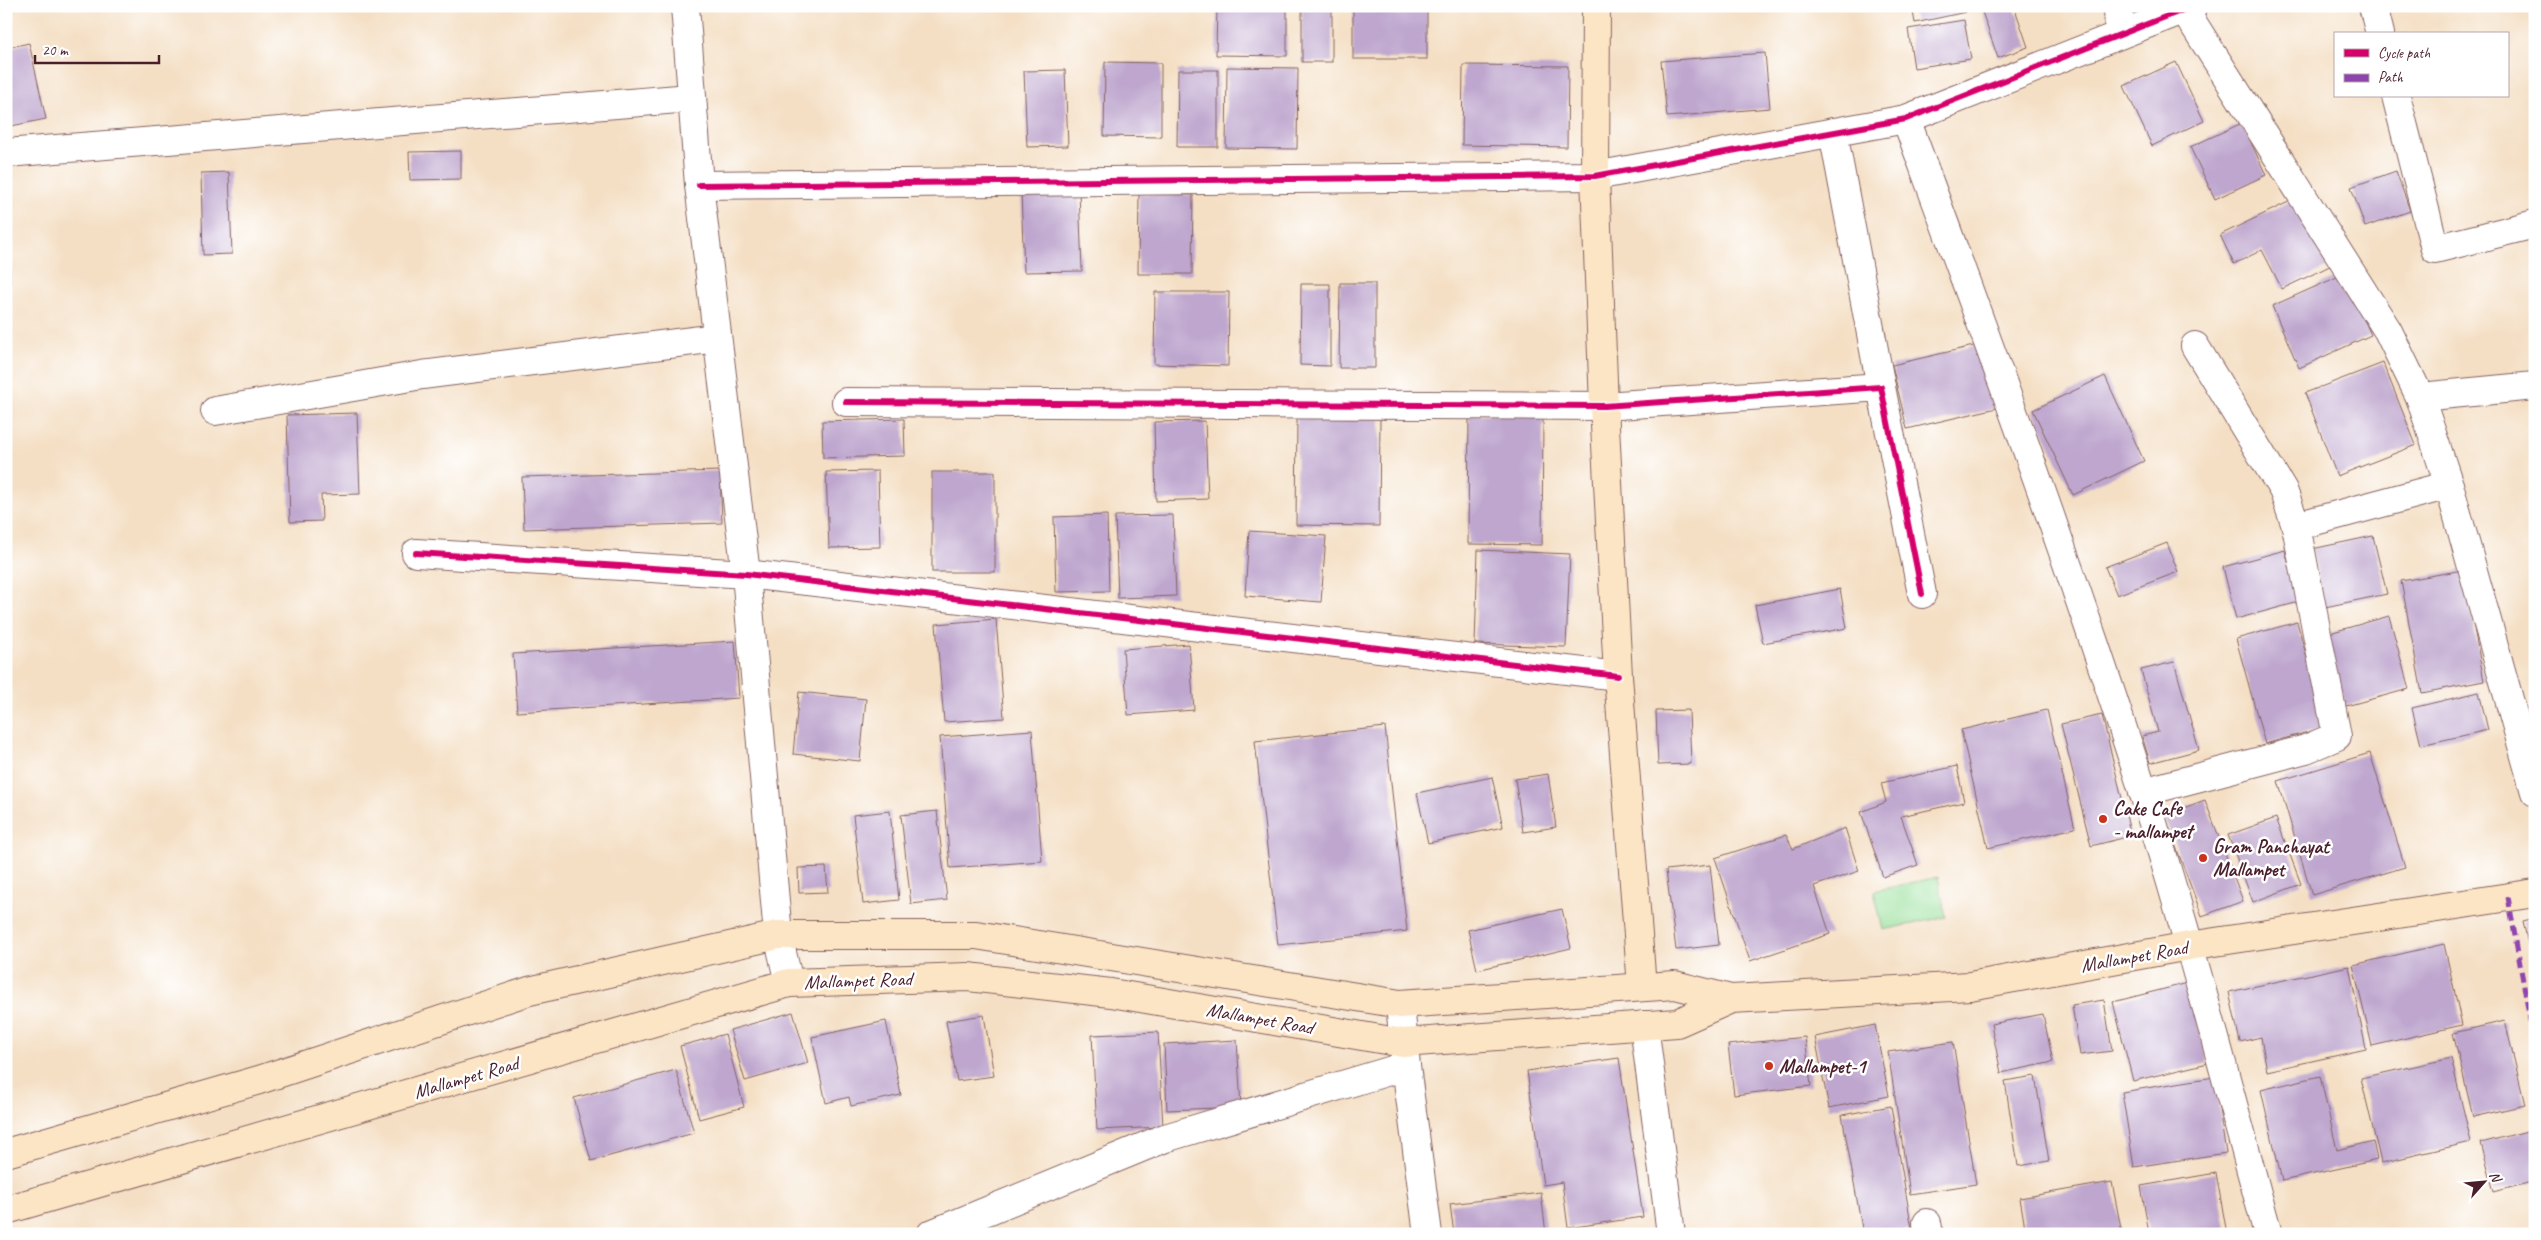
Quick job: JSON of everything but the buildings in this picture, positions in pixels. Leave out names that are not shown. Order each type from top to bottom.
[{"type":"main road","points":[[1596,6],[1595,176],[1604,406],[1618,676],[1642,987]]},
{"type":"main road","name":"Mallampet Road","points":[[6,1153],[259,1080],[529,991],[778,935],[976,935],[1400,1004],[1675,985],[1731,999],[1970,986],[2189,946],[2535,893]]},
{"type":"main road","name":"Mallampet Road","points":[[6,1210],[789,983],[968,977],[1112,993],[1404,1054],[1644,1025],[1677,1023],[1731,999]]},
{"type":"street","points":[[685,6],[699,186],[746,574],[778,935],[789,983]]},
{"type":"street","points":[[2118,6],[2119,34]]},
{"type":"street","points":[[2373,6],[2380,32]]},
{"type":"street","points":[[699,186],[1595,176],[1906,118],[2189,7],[2388,330],[2420,397],[2449,485],[2535,792]]},
{"type":"street","points":[[6,153],[691,98]]},
{"type":"street","points":[[2397,98],[2435,249],[2535,224]]},
{"type":"street","points":[[1906,118],[2034,465],[2143,792],[2189,946],[2268,1234]]},
{"type":"street","points":[[1833,132],[1922,594]]},
{"type":"street","points":[[215,411],[422,375],[717,338]]},
{"type":"street","points":[[2143,792],[2306,749],[2337,736],[2296,526],[2283,490],[2195,346]]},
{"type":"street","points":[[846,402],[1604,406],[1881,386]]},
{"type":"street","points":[[2420,397],[2535,386]]},
{"type":"street","points":[[2296,526],[2449,485]]},
{"type":"street","points":[[416,553],[746,574],[1618,676]]},
{"type":"street","points":[[1400,1004],[1404,1054],[1428,1234]]},
{"type":"street","points":[[1644,1025],[1671,1234]]},
{"type":"street","points":[[931,1234],[1165,1138],[1404,1054]]},
{"type":"green space","points":[[1938,877],[1946,917],[1883,930],[1874,891]]},
{"type":"marked path","points":[[2508,897],[2535,1048]]},
{"type":"cycle path","points":[[699,185],[1595,176],[1906,119],[2193,6]]},
{"type":"cycle path","points":[[846,402],[1604,406],[1881,387],[1922,594]]},
{"type":"cycle path","points":[[416,553],[746,574],[1618,676]]},
{"type":"place","name":"Cake Cafe - mallampet","points":[[2103,819]]},
{"type":"place","name":"Gram Panchayat Mallampet","points":[[2203,858]]},
{"type":"place","name":"Mallampet-1","points":[[1769,1066]]}]
